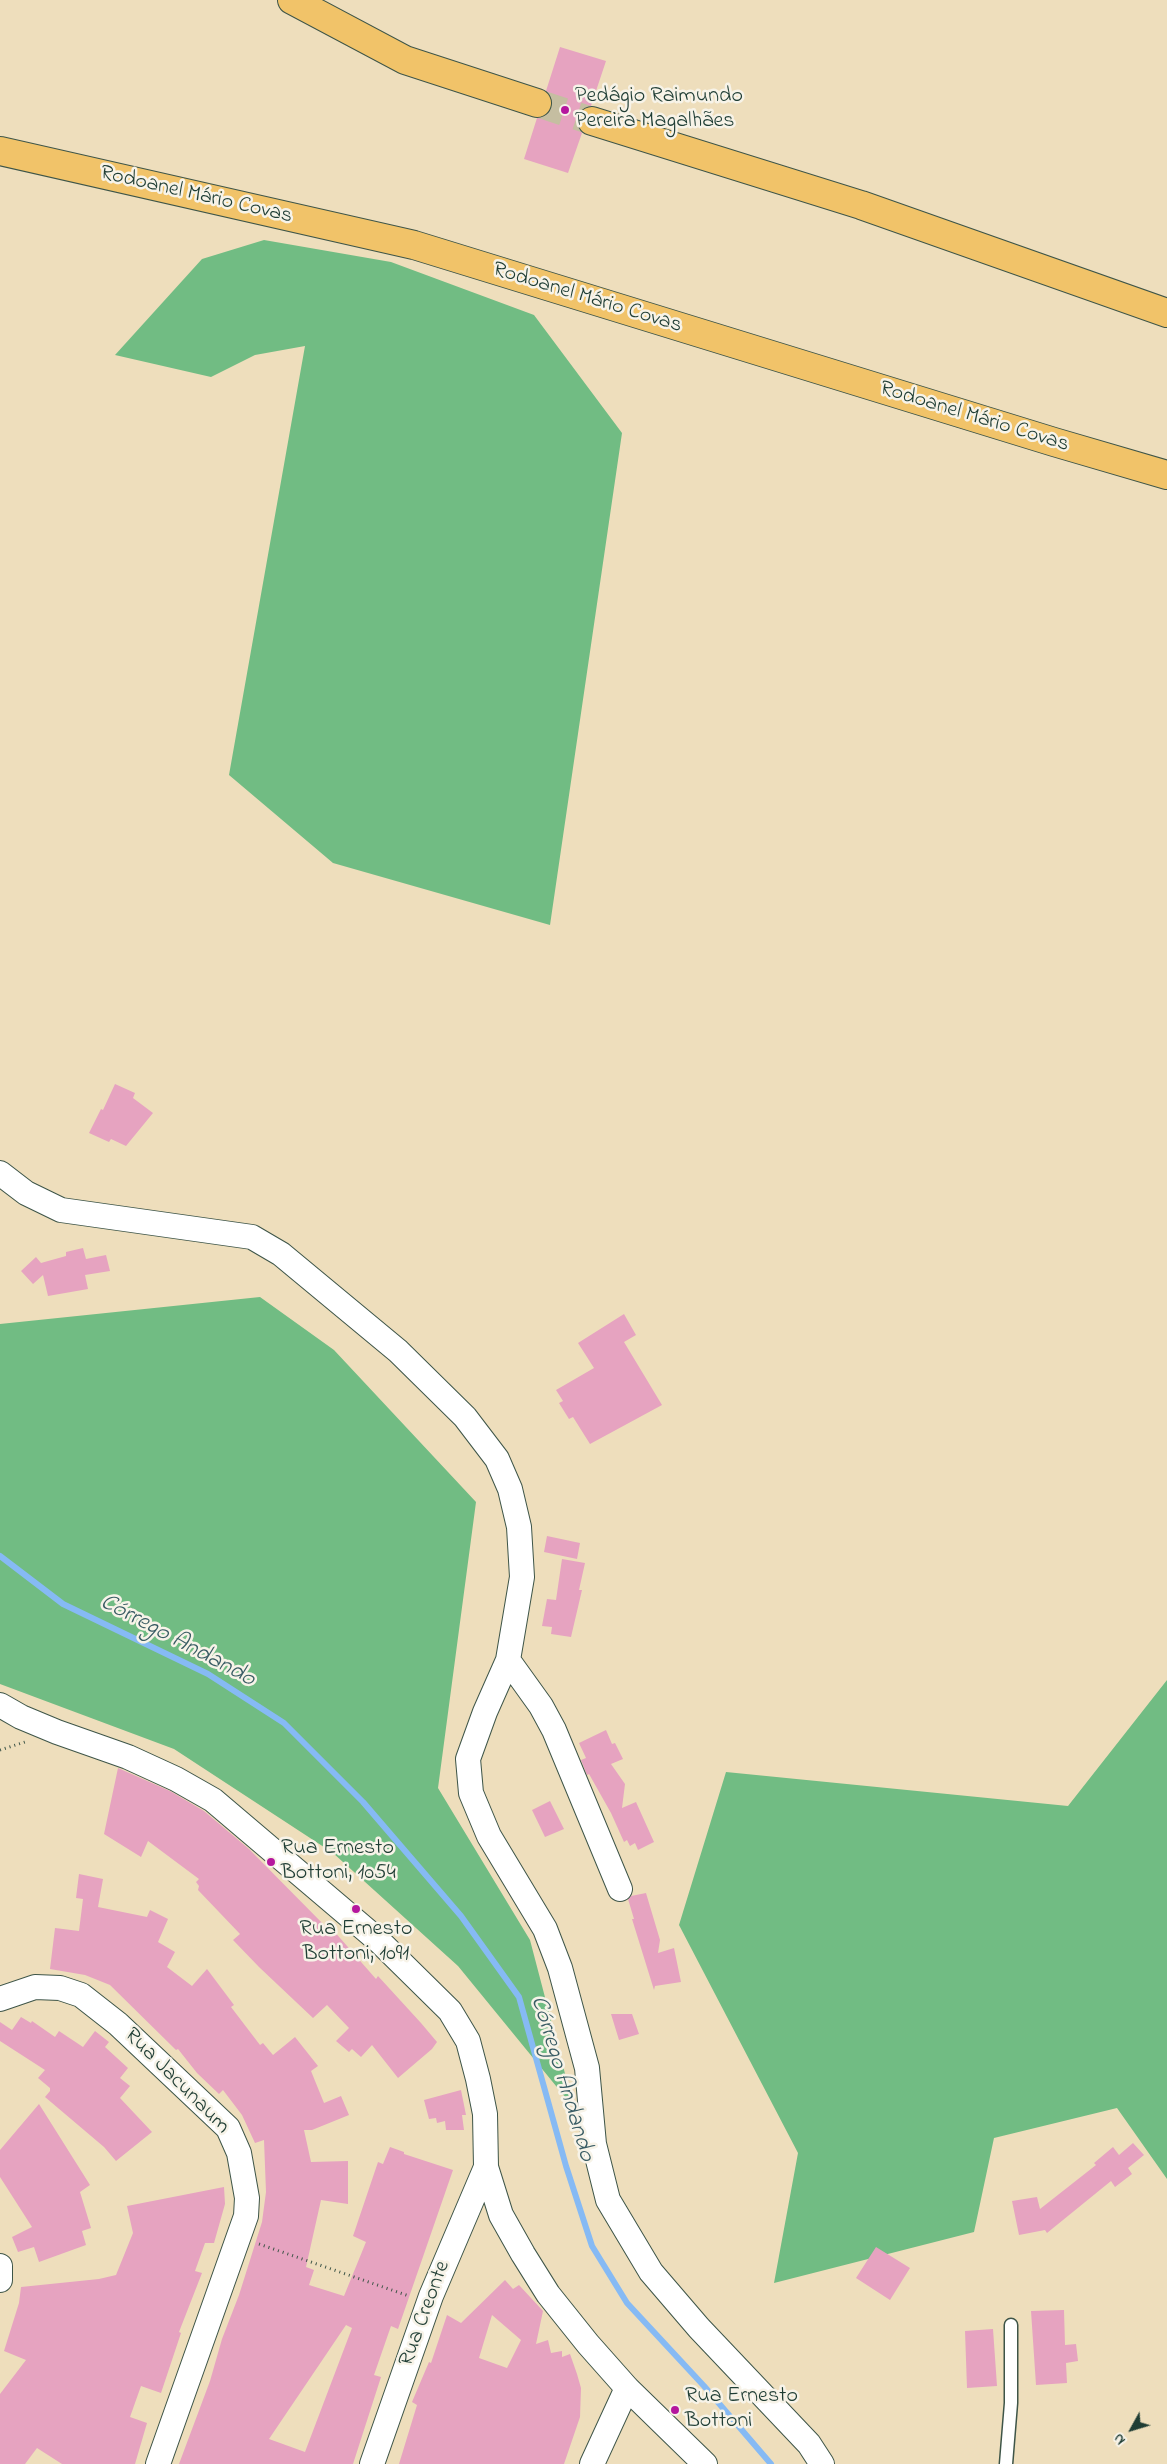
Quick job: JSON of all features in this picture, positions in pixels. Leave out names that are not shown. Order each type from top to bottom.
[{"type":"highway","points":[[292,0],[405,60],[537,103]]},
{"type":"highway","points":[[592,121],[861,205],[1167,313]]},
{"type":"highway","name":"Rodoanel Mário Covas","points":[[0,152],[414,245],[1167,475]]},
{"type":"street","points":[[0,1173],[26,1193],[61,1210],[252,1237],[281,1254],[398,1351],[465,1417],[497,1460],[510,1489],[519,1528],[522,1577],[508,1660],[485,1712],[468,1759],[470,1793],[489,1836],[545,1928],[560,1968],[587,2068],[594,2144],[608,2200],[651,2272],[699,2328],[809,2444],[822,2464]]},
{"type":"street","points":[[508,1660],[541,1706],[554,1730],[620,1889]]},
{"type":"street","points":[[0,1705],[21,1717],[57,1732],[128,1757],[176,1779],[213,1800],[379,1941],[450,2011],[468,2041],[485,2114],[486,2166],[501,2215],[548,2294],[627,2388],[705,2464]]},
{"type":"street","name":"Rua Jacunaum","points":[[0,1999],[35,1987],[60,1988],[81,1995],[118,2024],[228,2128],[239,2152],[247,2198],[246,2216],[158,2464]]},
{"type":"street","name":"Rua Creonte","points":[[372,2464],[429,2303],[486,2166]]},
{"type":"street","points":[[0,2266],[0,2280]]},
{"type":"street","points":[[592,2464],[627,2388]]},
{"type":"lane","points":[[1006,2464],[1011,2403],[1011,2325]]},
{"type":"path","points":[[238,2237],[429,2303]]},
{"type":"green space","points":[[264,240],[391,262],[534,315],[622,433],[550,925],[333,863],[229,775],[305,346],[255,355],[211,377],[115,355],[202,259]]},
{"type":"green space","points":[[260,1297],[334,1350],[476,1502],[438,1788],[530,1940],[574,2108],[458,1966],[333,1853],[174,1749],[0,1684],[0,1324]]},
{"type":"green space","points":[[1167,1680],[1167,2179],[1117,2108],[994,2138],[974,2232],[774,2283],[798,2153],[679,1925],[726,1772],[1068,1806]]},
{"type":"building","name":"Pedágio Raimundo Pereira Magalhães","points":[[560,47],[606,61],[591,106],[582,109],[577,116],[577,125],[582,133],[568,173],[524,159],[537,118],[547,115],[552,107],[552,99],[546,91]]},
{"type":"building","points":[[115,1084],[135,1093],[133,1098],[153,1113],[126,1146],[111,1139],[109,1142],[89,1133],[101,1109],[103,1110]]},
{"type":"building","points":[[83,1248],[86,1259],[106,1255],[110,1271],[85,1275],[88,1289],[48,1296],[43,1275],[33,1284],[21,1271],[36,1257],[41,1263],[66,1256],[66,1252]]},
{"type":"building","points":[[624,1314],[636,1335],[624,1342],[662,1405],[590,1444],[573,1417],[569,1419],[559,1403],[563,1401],[556,1390],[594,1368],[578,1343]]},
{"type":"building","points":[[547,1536],[580,1543],[577,1559],[544,1552]]},
{"type":"building","points":[[562,1559],[585,1563],[579,1590],[582,1590],[571,1637],[551,1634],[552,1627],[542,1626],[547,1599],[556,1600]]},
{"type":"building","points":[[606,1730],[612,1744],[615,1743],[623,1759],[611,1764],[625,1784],[622,1808],[636,1802],[654,1842],[638,1850],[635,1843],[630,1846],[627,1840],[624,1842],[611,1813],[589,1774],[587,1775],[581,1760],[586,1758],[579,1743]]},
{"type":"building","points":[[118,1768],[170,1791],[204,1811],[249,1849],[331,1932],[333,1930],[376,1979],[378,1976],[437,2042],[432,2049],[398,2078],[372,2045],[361,2057],[352,2049],[349,2052],[336,2041],[349,2028],[327,2005],[313,2018],[259,1967],[233,1940],[240,1934],[198,1890],[199,1886],[196,1882],[199,1879],[148,1841],[141,1857],[104,1834]]},
{"type":"building","points":[[550,1801],[564,1829],[545,1837],[532,1810]]},
{"type":"building","points":[[79,1874],[103,1879],[98,1907],[147,1917],[150,1910],[168,1919],[158,1942],[175,1952],[167,1967],[192,1986],[207,1969],[234,2005],[231,2007],[260,2045],[263,2043],[273,2055],[295,2037],[318,2066],[311,2071],[324,2103],[341,2096],[349,2115],[312,2130],[304,2130],[311,2162],[348,2161],[348,2204],[321,2200],[306,2267],[314,2270],[309,2285],[344,2296],[366,2242],[353,2236],[378,2162],[383,2164],[390,2147],[404,2152],[404,2154],[453,2170],[398,2329],[391,2326],[374,2375],[381,2377],[353,2464],[179,2464],[210,2381],[222,2339],[239,2295],[262,2222],[266,2192],[264,2140],[255,2143],[242,2115],[223,2090],[219,2094],[197,2073],[178,2049],[176,2050],[110,1985],[85,1975],[50,1969],[55,1928],[79,1931],[83,1899],[76,1898]],"holes":[[[346,2325],[352,2328],[305,2452],[269,2439]]]},
{"type":"building","points":[[646,1893],[660,1940],[658,1953],[674,1948],[681,1982],[655,1986],[654,1990],[632,1919],[634,1919],[628,1899],[631,1896]]},
{"type":"building","points":[[611,2014],[632,2014],[639,2034],[619,2040]]},
{"type":"building","points":[[21,2017],[31,2023],[32,2021],[55,2037],[59,2031],[83,2047],[95,2031],[109,2042],[105,2047],[128,2068],[120,2078],[130,2086],[120,2098],[152,2132],[116,2161],[104,2147],[45,2097],[50,2088],[38,2078],[45,2070],[0,2041],[0,2022],[12,2030]]},
{"type":"building","points":[[461,2090],[466,2115],[462,2115],[464,2130],[446,2130],[445,2121],[437,2123],[436,2118],[429,2119],[424,2100]]},
{"type":"building","points":[[39,2104],[90,2185],[80,2192],[91,2228],[82,2231],[86,2245],[39,2262],[34,2247],[18,2252],[12,2237],[32,2227],[0,2177],[0,2150]]},
{"type":"building","points":[[1133,2143],[1144,2155],[1128,2168],[1132,2174],[1115,2187],[1111,2181],[1047,2233],[1045,2230],[1019,2235],[1012,2201],[1037,2197],[1040,2209],[1096,2165],[1094,2163],[1113,2147],[1119,2155]]},
{"type":"building","points":[[224,2187],[225,2204],[214,2243],[205,2243],[195,2271],[202,2273],[179,2332],[181,2333],[161,2393],[141,2386],[130,2417],[147,2423],[135,2464],[62,2464],[37,2448],[25,2464],[0,2464],[0,2394],[26,2360],[4,2351],[19,2303],[21,2287],[99,2279],[116,2275],[133,2233],[127,2206]]},
{"type":"building","points":[[876,2247],[910,2268],[890,2300],[856,2278]]},
{"type":"building","points":[[505,2280],[513,2289],[519,2285],[543,2311],[536,2344],[548,2340],[551,2353],[562,2351],[562,2357],[570,2354],[581,2388],[580,2417],[564,2464],[399,2464],[417,2405],[412,2402],[429,2362],[431,2363],[447,2315],[461,2323]],"holes":[[[492,2315],[521,2340],[507,2368],[479,2358]]]},
{"type":"building","points":[[1064,2310],[1065,2345],[1076,2344],[1078,2361],[1066,2363],[1067,2383],[1036,2385],[1031,2311]]},
{"type":"building","points":[[993,2329],[997,2386],[967,2388],[965,2331]]},
{"type":"waterway","name":"Córrego Andando","points":[[0,1556],[63,1604],[208,1674],[284,1723],[363,1802],[461,1916],[519,1997],[566,2166],[592,2246],[627,2303],[704,2386],[771,2464]]},
{"type":"tunnel","points":[[537,103],[592,121]]},
{"type":"place","name":"Pedágio Raimundo Pereira Magalhães","points":[[565,110]]},
{"type":"place","name":"Rua Ernesto Bottoni, 1054","points":[[271,1862]]},
{"type":"place","name":"Rua Ernesto Bottoni, 1091","points":[[356,1909]]},
{"type":"place","name":"Rua Ernesto Bottoni","points":[[675,2410]]}]
